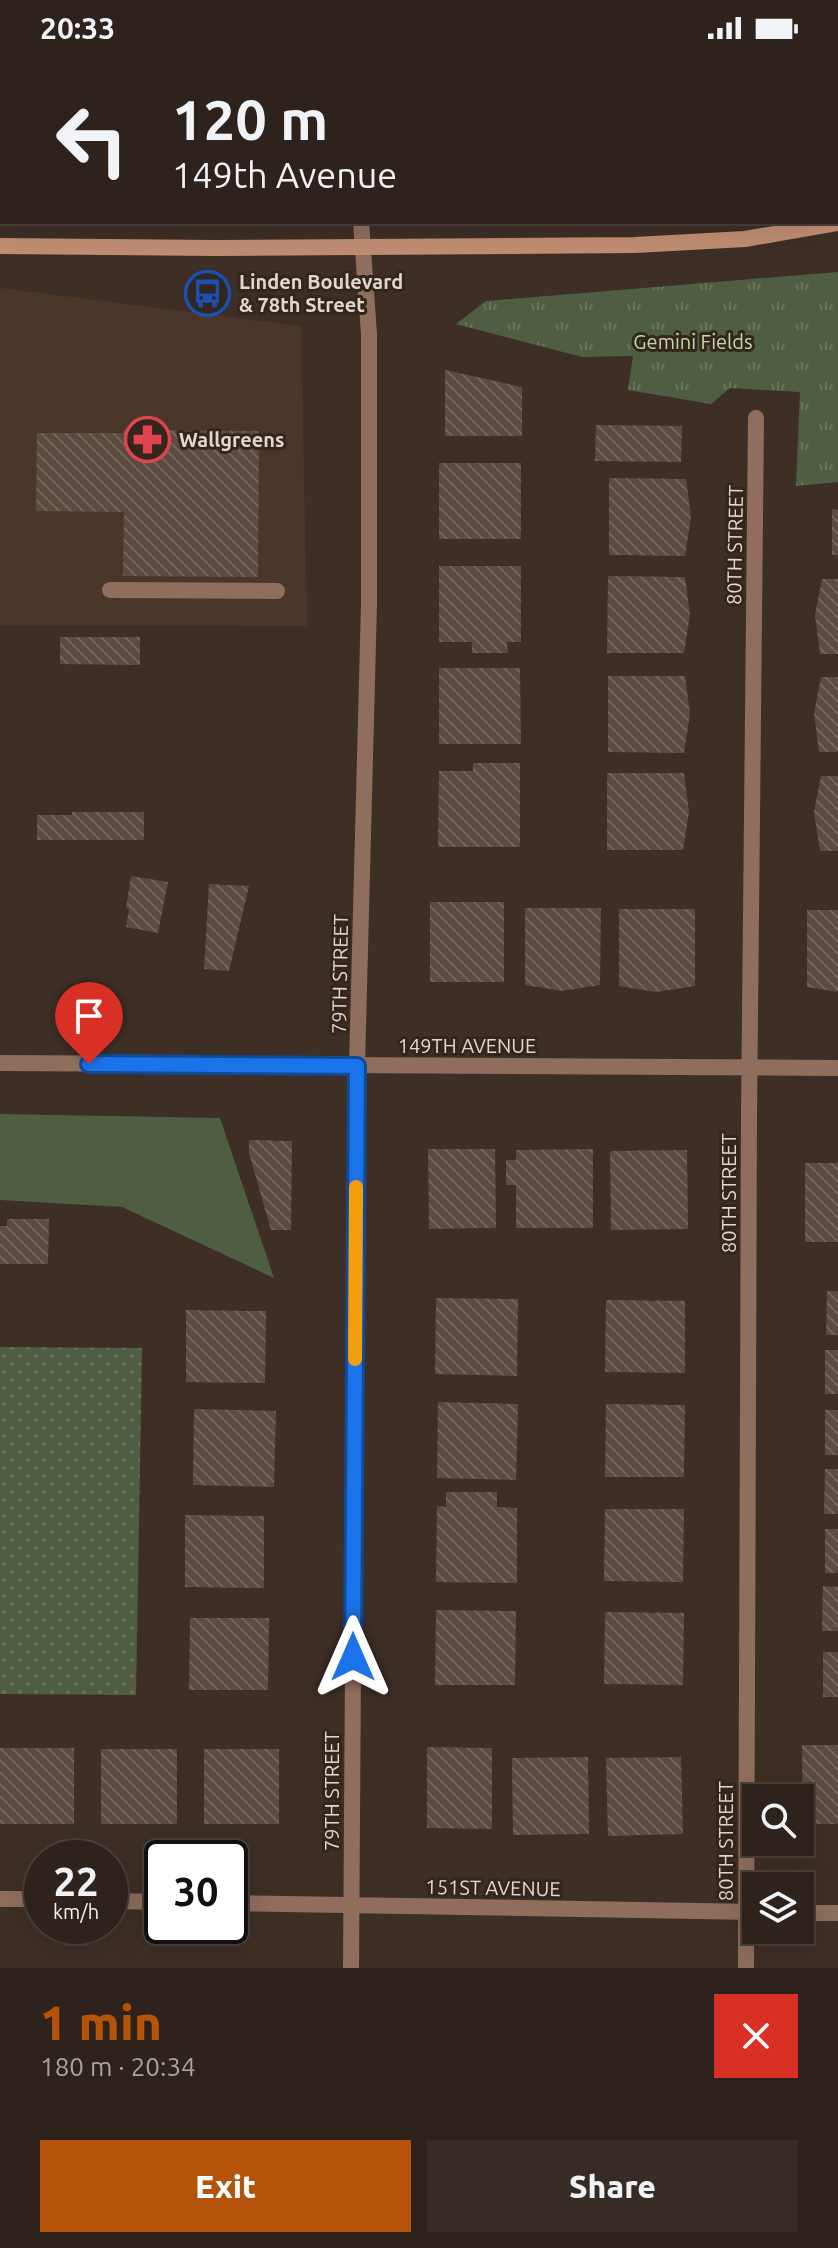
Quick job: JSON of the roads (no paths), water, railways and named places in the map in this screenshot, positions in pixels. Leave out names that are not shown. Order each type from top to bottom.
[{"type":"street","name":"79TH STREET","points":[[351,1968],[357,1066],[369,588],[369,334],[361,224]]},
{"type":"street","points":[[0,246],[363,247],[682,243],[745,239],[832,224]]},
{"type":"street","name":"80TH STREET","points":[[751,1872],[750,1067],[756,418]]},
{"type":"street","points":[[110,590],[277,591]]},
{"type":"street","name":"149TH AVENUE","points":[[0,1063],[838,1068]]},
{"type":"street","points":[[0,1899],[24,1899]]},
{"type":"street","name":"151ST AVENUE","points":[[248,1903],[742,1912]]},
{"type":"street","points":[[814,1913],[838,1913]]},
{"type":"street","name":"80TH STREET","points":[[746,1968],[748,1944]]},
{"type":"place","name":"Linden Boulevard & 78th Street","points":[[208,293]]},
{"type":"place","name":"Wallgreens","points":[[148,440]]},
{"type":"park label","name":"Gemini Fields","points":[[693,342]]}]
